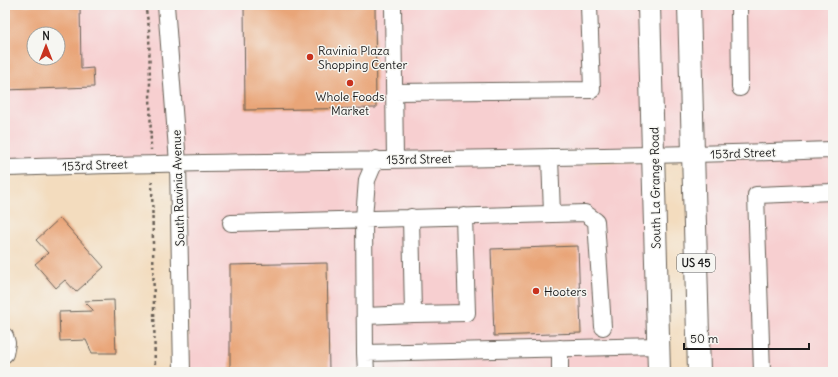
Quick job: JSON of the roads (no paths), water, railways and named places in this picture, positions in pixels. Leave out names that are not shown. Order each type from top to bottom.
[{"type":"highway","name":"South La Grange Road","points":[[649,5],[659,372]]},
{"type":"highway","name":"US 45","points":[[689,5],[699,372]]},
{"type":"street","name":"South Ravinia Avenue","points":[[166,5],[178,163],[182,372]]},
{"type":"street","points":[[393,5],[395,159]]},
{"type":"street","points":[[394,92],[592,90],[589,5]]},
{"type":"street","points":[[739,5],[740,88]]},
{"type":"street","name":"153rd Street","points":[[5,168],[376,159],[654,156],[833,150]]},
{"type":"street","points":[[550,157],[552,214]]},
{"type":"street","points":[[366,372],[364,218],[367,180],[376,159]]},
{"type":"street","points":[[762,372],[756,195],[833,192]]},
{"type":"street","points":[[231,223],[364,218],[585,213],[596,221],[603,327]]},
{"type":"street","points":[[365,316],[467,313],[464,216]]},
{"type":"street","points":[[411,217],[413,314]]},
{"type":"street","points":[[5,336],[8,343],[5,354]]},
{"type":"street","points":[[365,353],[658,346]]},
{"type":"street","points":[[560,348],[560,372]]},
{"type":"place","name":"Ravinia Plaza Shopping Center","points":[[310,57]]},
{"type":"place","name":"Whole Foods Market","points":[[350,83]]},
{"type":"place","name":"Hooters","points":[[536,291]]}]
